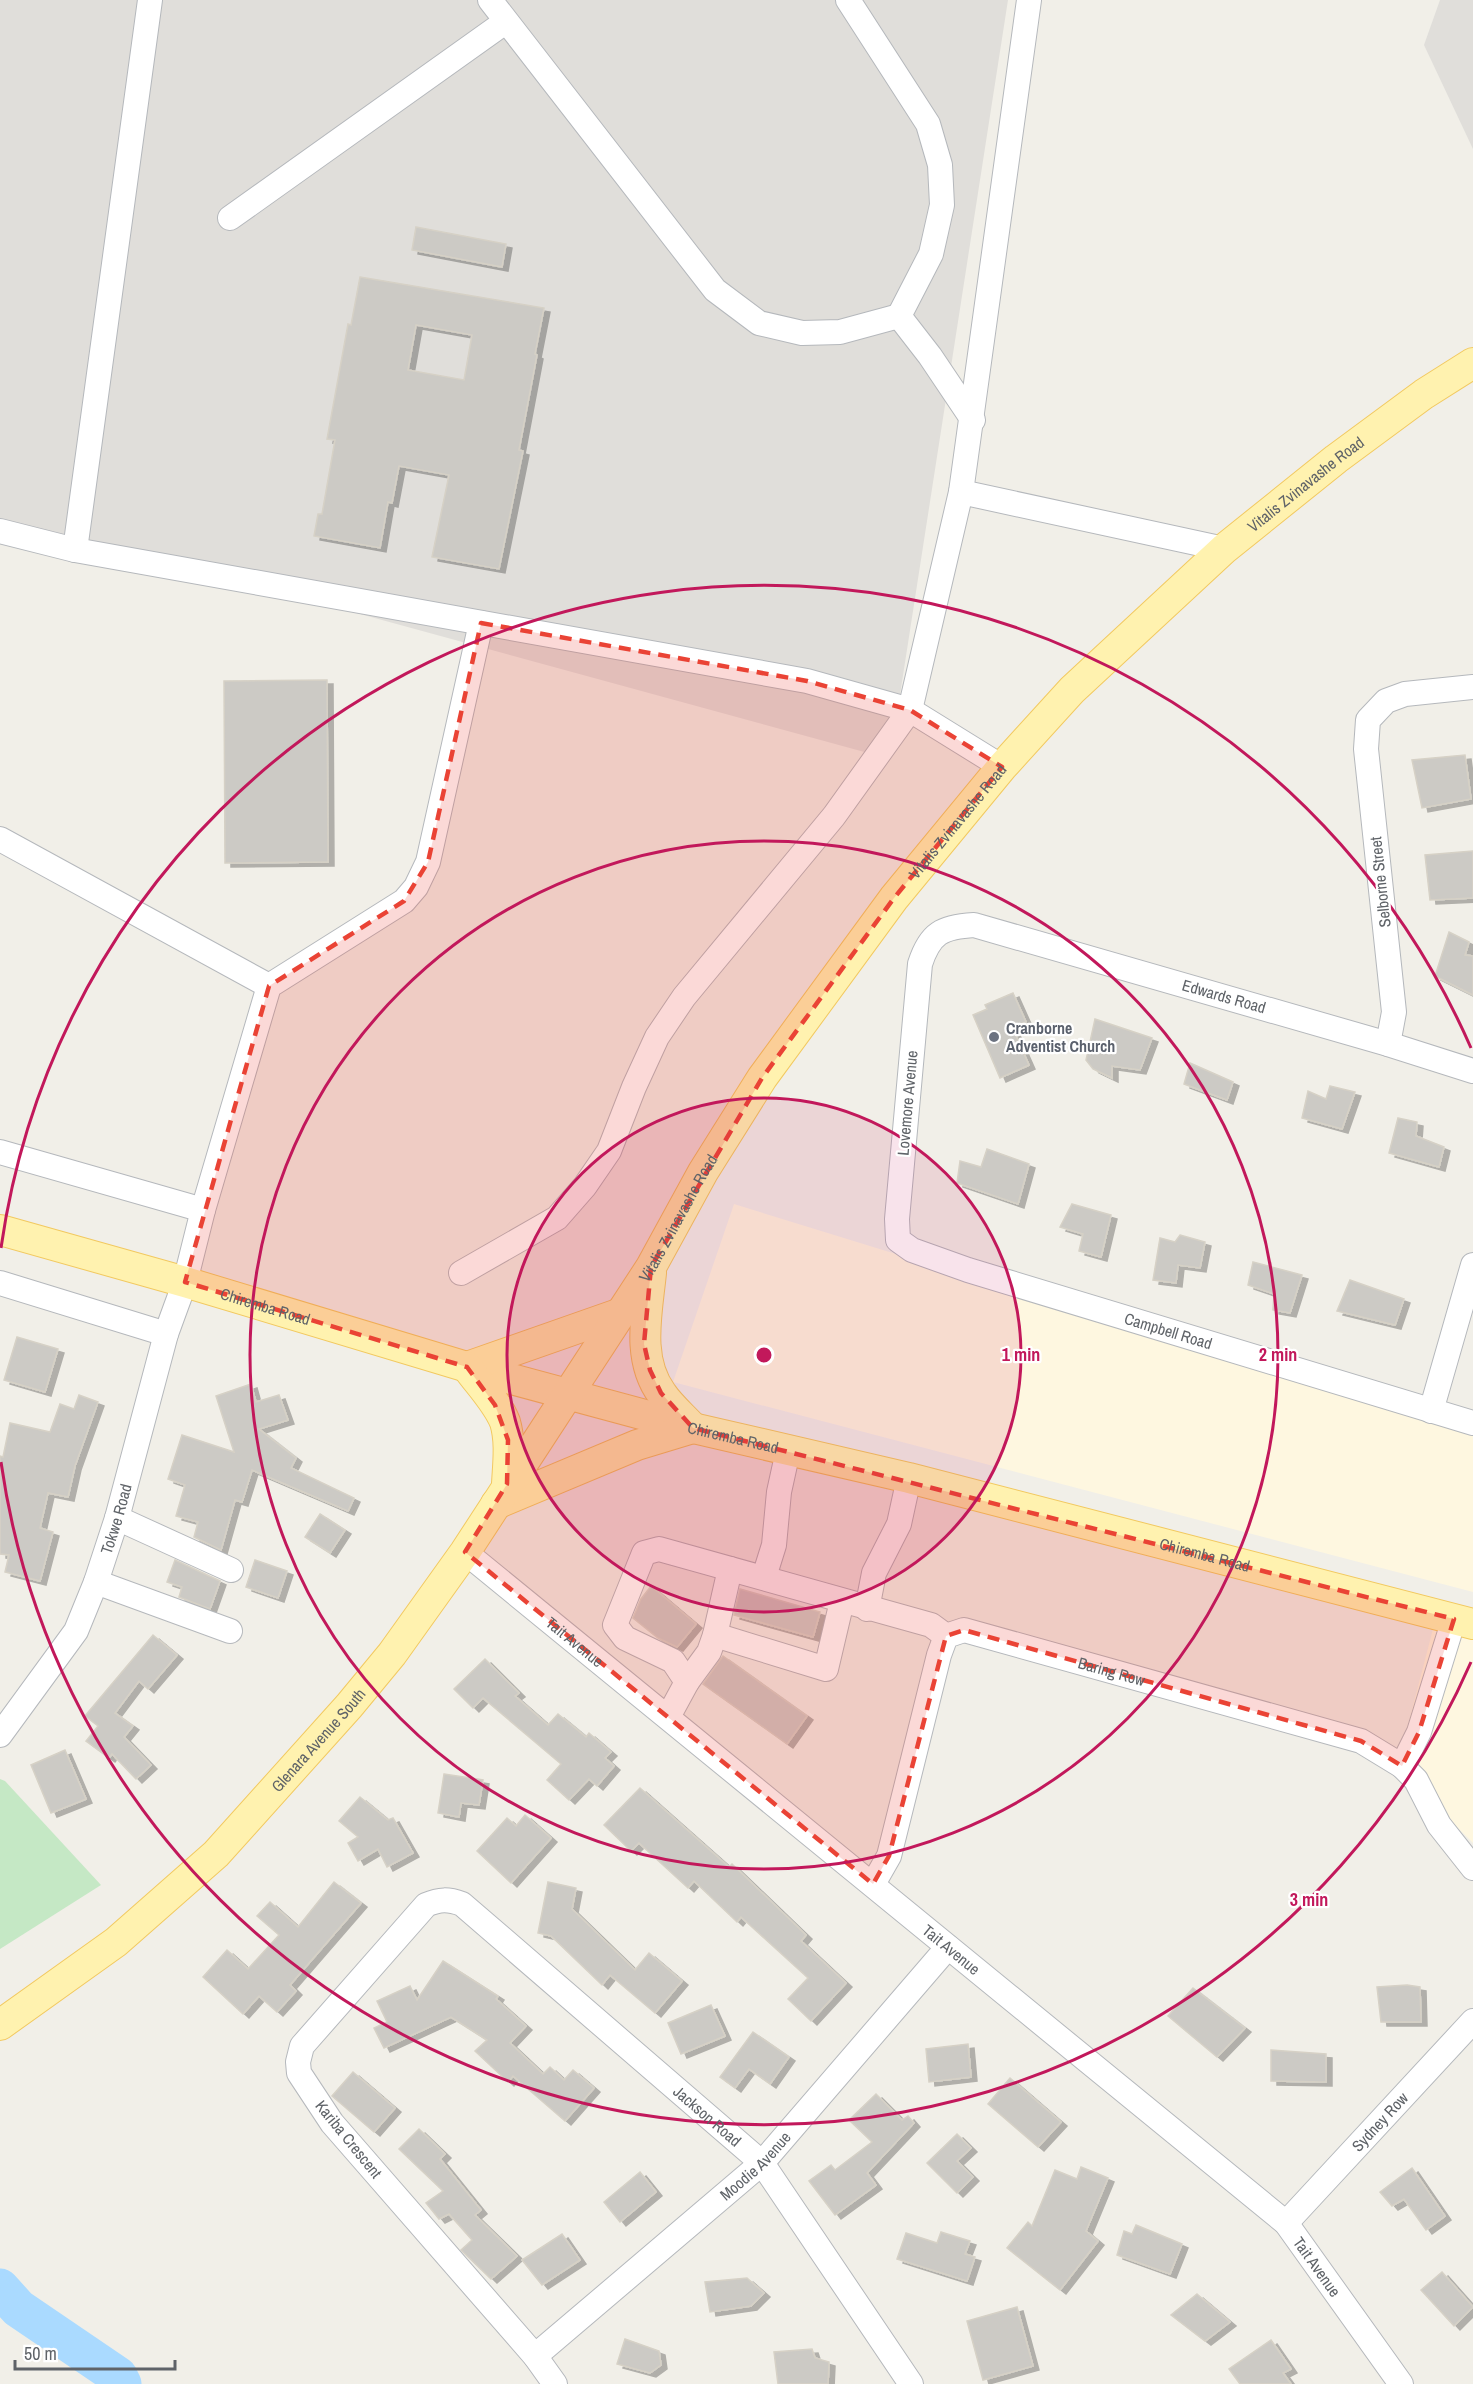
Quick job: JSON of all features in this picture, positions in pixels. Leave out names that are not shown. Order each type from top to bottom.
[{"type":"main road","name":"Vitalis Zvinavashe Road","points":[[568,1393],[651,1267],[703,1172],[762,1078],[894,898],[1002,766],[1072,690],[1224,549],[1336,459],[1424,394],[1473,363]]},
{"type":"main road","name":"Chiremba Road","points":[[0,1230],[185,1282],[467,1367],[693,1428],[909,1478],[1463,1621]]},
{"type":"main road","points":[[621,1313],[467,1367],[495,1405],[504,1422],[508,1440],[501,1494],[637,1445],[693,1428],[661,1393],[650,1370],[644,1344],[651,1267]]},
{"type":"main road","name":"Glenara Avenue South","points":[[0,2025],[116,1942],[216,1854],[349,1707],[392,1654],[465,1552],[568,1393]]},
{"type":"street","points":[[75,550],[150,0]]},
{"type":"street","points":[[490,0],[715,290],[759,323],[802,333],[840,332],[899,316],[931,254],[942,205],[940,165],[928,124],[848,0]]},
{"type":"street","points":[[461,1272],[557,1218],[585,1186],[609,1152],[634,1087],[657,1037],[684,997],[834,816],[910,710],[961,492],[973,420],[997,223],[1029,0]]},
{"type":"street","points":[[230,218],[505,22]]},
{"type":"street","points":[[899,316],[930,356],[973,420]]},
{"type":"street","points":[[961,492],[1224,549]]},
{"type":"street","points":[[0,531],[75,550],[807,681],[910,710],[1002,766]]},
{"type":"street","points":[[0,839],[269,986],[404,901],[416,886],[428,862],[481,623]]},
{"type":"street","name":"Selborne Street","points":[[1388,1044],[1394,1012],[1366,749],[1368,720],[1386,701],[1405,694],[1473,687]]},
{"type":"street","name":"Edwards Road","points":[[974,925],[1388,1044],[1473,1071]]},
{"type":"street","name":"Lovemore Avenue","points":[[968,1270],[912,1250],[898,1240],[897,1219],[920,964],[926,946],[938,933],[956,926],[974,925]]},
{"type":"street","name":"Tokwe Road","points":[[0,1735],[76,1631],[96,1582],[117,1518],[166,1334],[185,1282],[203,1210],[269,986]]},
{"type":"street","points":[[0,1152],[203,1210]]},
{"type":"street","points":[[1431,1411],[1473,1265]]},
{"type":"street","name":"Campbell Road","points":[[968,1270],[1473,1423]]},
{"type":"street","points":[[0,1283],[166,1334]]},
{"type":"street","points":[[764,1577],[774,1545],[779,1492],[788,1451]]},
{"type":"street","points":[[867,1608],[874,1573],[899,1524],[909,1478]]},
{"type":"street","points":[[117,1518],[231,1570]]},
{"type":"street","points":[[687,1682],[673,1661],[625,1638],[615,1625],[644,1553],[660,1549],[764,1577],[931,1625],[946,1636],[939,1655],[889,1856],[873,1884]]},
{"type":"street","name":"Tait Avenue","points":[[465,1552],[1286,2223],[1401,2384]]},
{"type":"street","points":[[668,1717],[687,1682],[709,1652],[730,1569]]},
{"type":"street","points":[[96,1582],[231,1631]]},
{"type":"street","points":[[715,1635],[826,1669],[842,1601]]},
{"type":"street","points":[[1402,1766],[1419,1732],[1463,1621]]},
{"type":"street","name":"Baring Row","points":[[946,1636],[964,1630],[1361,1741],[1402,1766],[1416,1780],[1439,1825],[1473,1868]]},
{"type":"street","name":"Jackson Road","points":[[448,1899],[462,1905],[762,2163],[911,2384]]},
{"type":"street","name":"Kariba Crescent","points":[[448,1899],[436,1900],[426,1905],[302,2046],[298,2062],[299,2073],[332,2123],[535,2356],[555,2384]]},
{"type":"street","name":"Moodie Avenue","points":[[535,2356],[762,2163],[948,1947]]},
{"type":"street","name":"Sydney Row","points":[[1286,2223],[1473,2021]]},
{"type":"highlighted area","points":[[481,623],[807,681],[910,710],[1002,767],[894,898],[762,1078],[651,1267],[644,1344],[650,1370],[661,1393],[693,1428],[1454,1619],[1419,1732],[1402,1766],[1361,1741],[964,1630],[946,1636],[889,1856],[873,1884],[465,1552],[507,1484],[508,1440],[495,1405],[467,1367],[185,1282],[269,986],[404,901],[428,862]]},
{"type":"shaded area","points":[[0,0],[1008,0],[890,759],[217,575],[0,524]]},
{"type":"shaded area","points":[[1440,0],[1473,0],[1473,149],[1424,45]]},
{"type":"shaded area","points":[[734,1204],[1473,1432],[1473,1592],[673,1382]]},
{"type":"shaded area","points":[[1433,1629],[1473,1640],[1473,1843],[1397,1767]]},
{"type":"green space","points":[[0,1779],[5,1781],[101,1885],[0,1949]]},
{"type":"building","points":[[416,227],[506,244],[502,267],[412,250]]},
{"type":"building","points":[[360,277],[544,308],[519,450],[523,451],[499,569],[432,557],[449,475],[399,466],[392,503],[388,502],[380,548],[314,536],[318,514],[322,514],[335,440],[327,439],[348,324],[351,325]],"holes":[[[416,325],[472,335],[464,380],[408,370]]]},
{"type":"building","points":[[327,680],[328,862],[225,863],[224,681]]},
{"type":"building","points":[[1465,755],[1471,799],[1422,808],[1412,760]]},
{"type":"building","points":[[1473,851],[1473,898],[1430,900],[1425,855]]},
{"type":"building","points":[[1449,932],[1469,942],[1465,955],[1473,956],[1473,995],[1435,976]]},
{"type":"building","name":"Cranborne Adventist Church","points":[[1013,993],[1026,1022],[1012,1027],[1029,1065],[1000,1078],[973,1015],[987,1009],[985,1005]]},
{"type":"building","points":[[1095,1019],[1152,1038],[1140,1070],[1112,1066],[1112,1078],[1093,1069],[1086,1060]]},
{"type":"building","points":[[1190,1063],[1233,1082],[1227,1100],[1184,1084]]},
{"type":"building","points":[[1330,1086],[1355,1092],[1342,1129],[1302,1118],[1308,1091],[1326,1099]]},
{"type":"building","points":[[1398,1118],[1417,1122],[1416,1136],[1444,1147],[1439,1167],[1389,1153]]},
{"type":"building","points":[[987,1149],[1029,1164],[1018,1204],[957,1183],[960,1161],[981,1167]]},
{"type":"building","points":[[1072,1204],[1111,1215],[1101,1257],[1079,1251],[1083,1234],[1060,1227]]},
{"type":"building","points":[[1180,1235],[1205,1242],[1200,1268],[1178,1265],[1176,1283],[1153,1280],[1160,1238],[1175,1242]]},
{"type":"building","points":[[1253,1262],[1302,1275],[1290,1313],[1273,1310],[1274,1294],[1248,1285]]},
{"type":"building","points":[[1350,1280],[1404,1299],[1395,1325],[1337,1311]]},
{"type":"building","points":[[17,1337],[58,1349],[45,1392],[4,1380]]},
{"type":"building","points":[[251,1384],[256,1402],[279,1395],[288,1420],[259,1429],[296,1458],[291,1468],[354,1498],[348,1511],[252,1470],[242,1502],[235,1500],[221,1550],[194,1537],[198,1522],[176,1516],[185,1485],[168,1479],[182,1435],[234,1452],[216,1396]]},
{"type":"building","points":[[79,1395],[98,1402],[75,1466],[68,1497],[48,1493],[40,1528],[53,1532],[40,1581],[5,1572],[9,1555],[0,1554],[0,1456],[3,1457],[10,1423],[50,1432],[60,1404],[74,1409]]},
{"type":"building","points":[[320,1514],[345,1530],[330,1553],[305,1537]]},
{"type":"building","points":[[175,1560],[220,1581],[210,1609],[179,1597],[182,1587],[167,1582]]},
{"type":"building","points":[[255,1560],[287,1571],[278,1598],[246,1587]]},
{"type":"building","points":[[651,1586],[696,1624],[677,1647],[658,1638],[633,1618],[641,1599]]},
{"type":"building","points":[[740,1589],[820,1612],[813,1637],[734,1615]]},
{"type":"building","points":[[153,1635],[177,1655],[148,1689],[139,1681],[115,1713],[133,1726],[124,1737],[151,1765],[136,1779],[112,1754],[109,1758],[86,1741],[98,1726],[85,1716]]},
{"type":"building","points":[[723,1656],[807,1716],[787,1744],[703,1684]]},
{"type":"building","points":[[485,1659],[519,1693],[515,1696],[548,1725],[558,1714],[586,1737],[589,1733],[611,1752],[605,1758],[614,1766],[597,1786],[589,1779],[569,1800],[547,1780],[561,1764],[483,1698],[473,1708],[454,1689]]},
{"type":"building","points":[[65,1750],[86,1799],[51,1813],[31,1765]]},
{"type":"building","points":[[444,1774],[483,1780],[479,1805],[461,1803],[459,1817],[438,1813]]},
{"type":"building","points":[[640,1788],[729,1867],[732,1864],[806,1935],[801,1941],[846,1983],[811,2021],[788,1999],[808,1978],[741,1917],[737,1922],[694,1881],[688,1888],[639,1843],[631,1851],[604,1825]]},
{"type":"building","points":[[360,1797],[388,1820],[393,1818],[413,1853],[387,1867],[378,1849],[358,1861],[348,1843],[358,1837],[339,1821]]},
{"type":"building","points":[[525,1815],[551,1838],[511,1883],[477,1851],[507,1818],[516,1826]]},
{"type":"building","points":[[334,1882],[361,1903],[290,1985],[296,1991],[277,2012],[259,1996],[243,2014],[203,1977],[227,1950],[248,1969],[279,1935],[257,1916],[270,1902],[298,1927]]},
{"type":"building","points":[[548,1882],[576,1888],[572,1909],[635,1970],[649,1953],[682,1981],[655,2013],[610,1975],[602,1985],[551,1936],[538,1933]]},
{"type":"building","points":[[443,1961],[498,1996],[496,1999],[526,2026],[510,2043],[543,2074],[550,2067],[564,2080],[573,2070],[594,2088],[565,2121],[513,2076],[508,2082],[475,2051],[487,2040],[451,2017],[384,2048],[374,2028],[387,2022],[377,2001],[410,1986],[417,2000]]},
{"type":"building","points":[[1407,1985],[1420,1987],[1421,2022],[1381,2022],[1377,1987]]},
{"type":"building","points":[[1193,1988],[1245,2028],[1217,2057],[1168,2016]]},
{"type":"building","points":[[711,2005],[725,2036],[681,2054],[668,2023]]},
{"type":"building","points":[[753,2032],[789,2057],[770,2084],[749,2069],[735,2088],[720,2077]]},
{"type":"building","points":[[968,2044],[971,2077],[929,2082],[926,2049]]},
{"type":"building","points":[[1271,2050],[1326,2054],[1326,2082],[1271,2081]]},
{"type":"building","points":[[353,2072],[395,2108],[374,2132],[332,2096]]},
{"type":"building","points":[[1010,2078],[1061,2122],[1038,2147],[988,2104]]},
{"type":"building","points":[[876,2094],[902,2120],[908,2116],[914,2123],[867,2173],[876,2185],[835,2215],[809,2181],[831,2165],[835,2170],[872,2142],[849,2120]]},
{"type":"building","points":[[419,2129],[445,2154],[440,2159],[481,2210],[475,2215],[517,2256],[491,2279],[461,2250],[472,2240],[449,2214],[439,2219],[426,2203],[443,2191],[399,2149]]},
{"type":"building","points":[[957,2134],[971,2148],[957,2161],[973,2177],[957,2193],[927,2163]]},
{"type":"building","points":[[1081,2167],[1108,2178],[1086,2231],[1098,2241],[1060,2290],[1007,2248],[1028,2222],[1032,2226],[1055,2170],[1077,2179]]},
{"type":"building","points":[[1412,2168],[1445,2216],[1426,2230],[1404,2199],[1392,2206],[1380,2192]]},
{"type":"building","points":[[640,2172],[656,2192],[620,2222],[604,2202]]},
{"type":"building","points":[[1136,2225],[1182,2244],[1170,2274],[1117,2255],[1124,2231],[1132,2234]]},
{"type":"building","points":[[941,2232],[970,2241],[965,2254],[975,2257],[967,2281],[897,2259],[906,2233],[937,2243]]},
{"type":"building","points":[[562,2234],[580,2260],[542,2285],[522,2260]]},
{"type":"building","points":[[1442,2272],[1473,2307],[1454,2326],[1421,2290]]},
{"type":"building","points":[[747,2278],[764,2293],[751,2306],[710,2312],[705,2282]]},
{"type":"building","points":[[1197,2294],[1230,2322],[1205,2341],[1171,2315]]},
{"type":"building","points":[[1017,2307],[1033,2366],[983,2380],[967,2321]]},
{"type":"building","points":[[625,2339],[659,2351],[661,2365],[650,2373],[617,2364]]},
{"type":"building","points":[[1271,2340],[1291,2369],[1283,2373],[1291,2384],[1240,2384],[1229,2369]]},
{"type":"building","points":[[812,2349],[815,2358],[829,2362],[828,2384],[778,2384],[774,2352]]},
{"type":"waterway","points":[[0,2288],[18,2308],[118,2376],[122,2384]]},
{"type":"place","name":"Cranborne Adventist Church","points":[[994,1037]]}]
